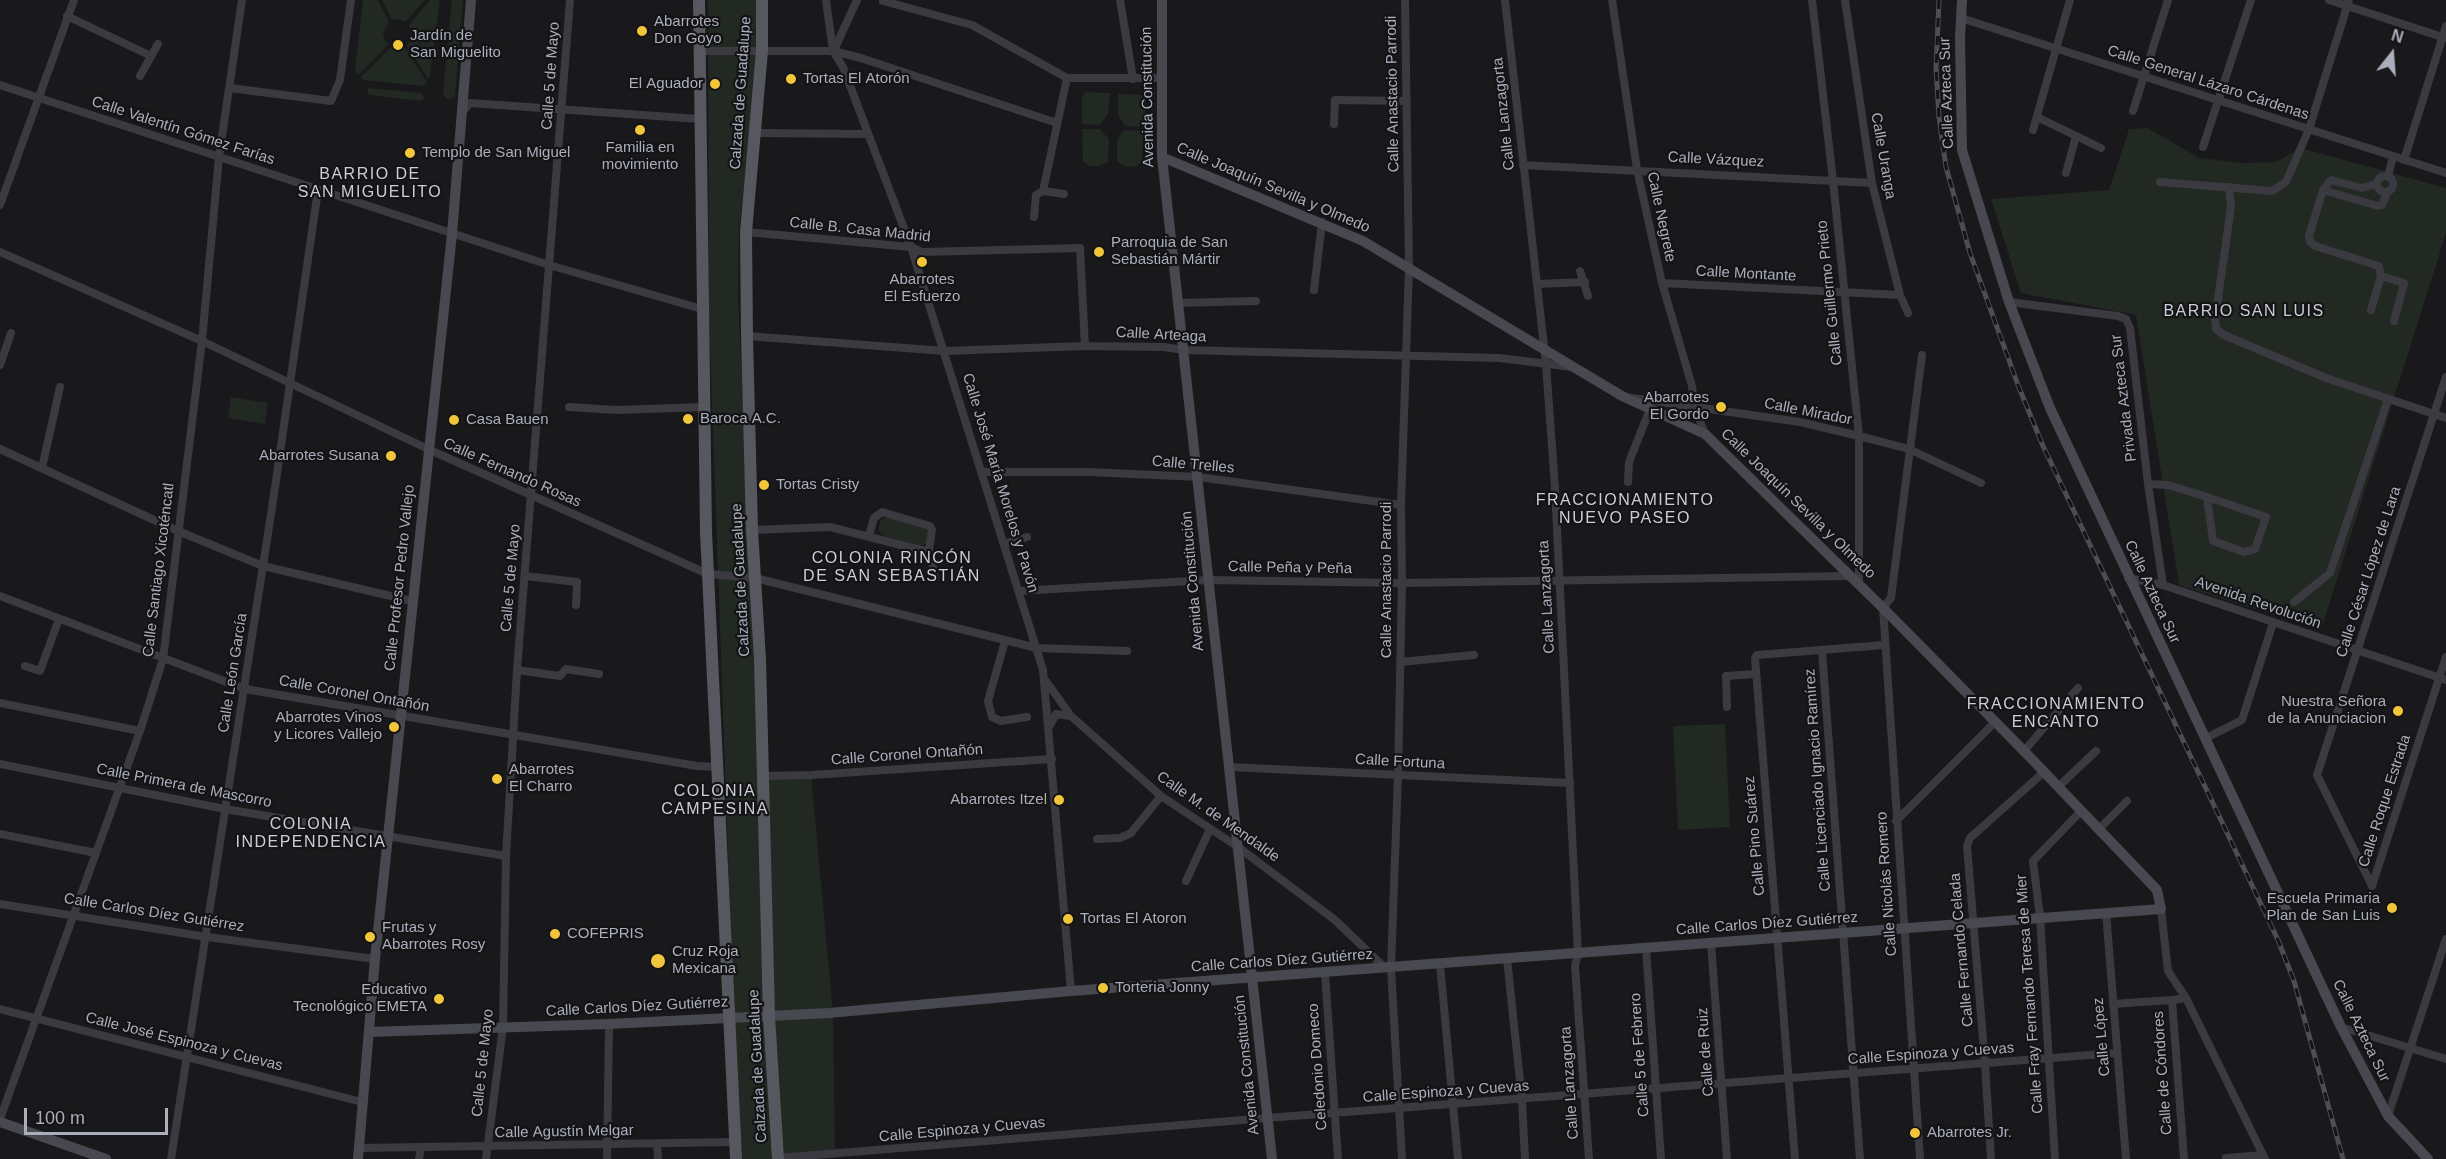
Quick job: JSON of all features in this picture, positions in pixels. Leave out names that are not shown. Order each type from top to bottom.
[{"type":"main road","name":"Calzada de Guadalupe","points":[[699,0],[703,407],[708,574],[736,1159]]},
{"type":"main road","name":"Calzada de Guadalupe","points":[[762,0],[762,51],[746,232],[747,336],[764,776],[770,1016],[778,1159]]},
{"type":"street","points":[[0,205],[74,0]]},
{"type":"street","name":"Calle Santiago Xicoténcatl","points":[[0,1120],[75,916],[163,659],[202,341],[219,157],[242,0]]},
{"type":"street","points":[[230,88],[331,101],[340,80],[351,0]]},
{"type":"street","name":"Calle Profesor Pedro Vallejo","points":[[358,1154],[387,838],[452,234],[471,0]]},
{"type":"street","name":"Calle 5 de Mayo","points":[[486,1159],[503,1027],[506,856],[518,670],[570,0]]},
{"type":"street","name":"Calle José María Morelos y Pavón","points":[[826,0],[833,51],[843,67],[911,247],[1037,648],[1045,680],[1071,992]]},
{"type":"street","points":[[833,51],[857,0]]},
{"type":"street","points":[[1120,0],[1133,79]]},
{"type":"street","name":"Avenida Constitución","points":[[1162,0],[1162,157],[1177,303],[1199,477],[1208,580],[1272,1159]]},
{"type":"street","name":"Calle Anastacio Parrodi","points":[[1402,1159],[1388,968],[1398,775],[1402,583],[1401,505],[1409,267],[1405,0]]},
{"type":"street","name":"Calle Lanzagorta","points":[[1504,0],[1546,364],[1570,783],[1578,954],[1575,966],[1589,1159]]},
{"type":"street","name":"Calle Negrete","points":[[1612,0],[1637,170],[1662,283],[1692,386],[1694,405],[1705,434]]},
{"type":"street","name":"Calle Guillermo Prieto","points":[[1812,0],[1833,180],[1858,436],[1859,584]]},
{"type":"street","name":"Calle Uranga","points":[[1845,0],[1872,183],[1900,295],[1908,313]]},
{"type":"street","name":"Calle Azteca Sur","points":[[1962,0],[1962,150],[2009,302],[2050,408],[2341,1027],[2388,1116],[2428,1159]]},
{"type":"street","points":[[2033,130],[2070,0]]},
{"type":"street","points":[[2133,111],[2168,0]]},
{"type":"street","points":[[2203,147],[2251,0]]},
{"type":"street","points":[[2329,0],[2348,3],[2444,38]]},
{"type":"street","points":[[883,1],[972,25],[1067,78],[1161,78]]},
{"type":"street","points":[[2160,182],[2272,191],[2286,182],[2309,129],[2348,3]]},
{"type":"street","points":[[68,16],[151,56]]},
{"type":"street","name":"Calle General Lázaro Cárdenas","points":[[1961,18],[2446,174]]},
{"type":"street","points":[[2404,160],[2446,26]]},
{"type":"street","points":[[140,76],[158,44]]},
{"type":"street","points":[[699,51],[833,51],[861,58],[1057,123]]},
{"type":"street","points":[[1043,191],[1067,78]]},
{"type":"street","name":"Calle Valentín Gómez Farías","points":[[0,85],[549,266],[702,309]]},
{"type":"street","points":[[1334,124],[1335,99],[1407,101]]},
{"type":"street","points":[[462,112],[470,103],[700,119]]},
{"type":"street","points":[[2037,117],[2101,148]]},
{"type":"street","points":[[754,133],[868,134]]},
{"type":"street","points":[[2066,173],[2076,136]]},
{"type":"street","name":"Calle Joaquín Sevilla y Olmedo","points":[[1162,157],[1363,241],[1622,396],[1705,434],[1883,608],[2099,829],[2157,890],[2161,909]]},
{"type":"street","points":[[2323,190],[2378,206],[2382,205],[2387,193],[2394,185],[2388,176],[2393,157]]},
{"type":"street","name":"Calle Vázquez","points":[[1523,165],[1872,183]]},
{"type":"street","points":[[2387,193],[2378,189],[2376,184],[2378,178],[2388,176]]},
{"type":"street","points":[[2371,310],[2380,276],[2379,266],[2315,246],[2310,242],[2309,236],[2323,190],[2331,180],[2362,188],[2376,184]]},
{"type":"street","points":[[2229,187],[2231,207],[2215,320],[2217,328],[2224,335],[2326,378],[2446,418]]},
{"type":"street","name":"Calle León García","points":[[171,1159],[245,689],[318,190]]},
{"type":"street","points":[[1034,216],[1036,195],[1043,191],[1064,194]]},
{"type":"street","points":[[1314,290],[1322,222]]},
{"type":"street","name":"Calle B. Casa Madrid","points":[[746,232],[911,247],[922,252],[1080,248],[1086,346]]},
{"type":"street","name":"Calle Fernando Rosas","points":[[0,252],[202,341],[531,497],[708,574],[756,578],[1037,648],[1127,651]]},
{"type":"street","points":[[1580,271],[1588,296]]},
{"type":"street","points":[[2380,276],[2404,283],[2394,321]]},
{"type":"street","points":[[1537,284],[1584,282]]},
{"type":"street","name":"Calle Montante","points":[[1662,283],[1900,295]]},
{"type":"street","points":[[1177,303],[1256,301]]},
{"type":"street","name":"Privada Azteca Sur","points":[[2009,302],[2118,316],[2126,319],[2130,328],[2148,484]]},
{"type":"street","points":[[0,365],[11,333]]},
{"type":"street","name":"Calle Arteaga","points":[[747,336],[945,351],[1086,346],[1164,347],[1183,350],[1499,358],[1574,368]]},
{"type":"street","points":[[1883,608],[1891,598],[1922,355]]},
{"type":"street","name":"Calle César López de Lara","points":[[2372,885],[2317,775],[2446,377]]},
{"type":"street","points":[[42,468],[60,387]]},
{"type":"street","name":"Calle Mirador","points":[[1622,396],[1800,422],[1858,436],[1909,449],[1981,483]]},
{"type":"street","points":[[2294,602],[2330,573],[2388,399]]},
{"type":"street","points":[[569,407],[616,410],[703,407]]},
{"type":"street","points":[[1628,482],[1629,462],[1650,409]]},
{"type":"street","points":[[0,449],[178,531],[263,566],[412,601]]},
{"type":"street","name":"Calle Trelles","points":[[982,472],[1089,472],[1199,477],[1401,505]]},
{"type":"street","points":[[2163,585],[2148,484],[2168,485],[2207,497],[2266,517],[2255,549],[2244,552],[2213,541],[2207,497]]},
{"type":"street","points":[[869,536],[874,518],[882,512],[930,526],[932,530],[929,549],[935,578]]},
{"type":"street","points":[[755,530],[830,526],[925,551],[929,549]]},
{"type":"street","points":[[1004,543],[1027,537]]},
{"type":"street","points":[[525,576],[577,582],[576,605]]},
{"type":"street","name":"Calle Peña y Peña","points":[[1019,591],[1208,580],[1402,583],[1850,576]]},
{"type":"street","name":"Avenida Revolución","points":[[2128,578],[2163,585],[2443,679]]},
{"type":"street","name":"Calle Coronel Ontañón","points":[[0,596],[245,689],[697,766],[717,766]]},
{"type":"street","name":"Calle Nicolás Romero","points":[[1883,608],[1920,1159]]},
{"type":"street","points":[[25,666],[40,671],[59,619]]},
{"type":"street","points":[[2206,738],[2242,720],[2273,623]]},
{"type":"street","points":[[1005,641],[987,701],[992,717],[1001,721],[1027,717]]},
{"type":"street","points":[[1822,651],[1884,645]]},
{"type":"street","name":"Calle Pino Suárez","points":[[1795,1159],[1755,658],[1757,655],[1822,651]]},
{"type":"street","name":"Calle Licenciado Ignacio Ramírez","points":[[1822,651],[1860,1159]]},
{"type":"street","points":[[1400,662],[1474,655]]},
{"type":"street","name":"Calle Roque Estrada","points":[[2372,885],[2443,679],[2446,657]]},
{"type":"street","points":[[518,670],[560,676],[566,669],[599,674]]},
{"type":"street","points":[[1727,707],[1726,676],[1756,674]]},
{"type":"street","name":"Calle M. de Mendalde","points":[[1045,680],[1071,716],[1161,796],[1238,847],[1335,920],[1388,968]]},
{"type":"street","points":[[2024,751],[2078,688]]},
{"type":"street","points":[[0,703],[140,731]]},
{"type":"street","points":[[1048,729],[1051,719],[1056,714],[1071,716]]},
{"type":"street","points":[[1896,821],[1995,722]]},
{"type":"street","points":[[2058,787],[2096,751]]},
{"type":"street","name":"Calle Coronel Ontañón","points":[[764,776],[1052,759]]},
{"type":"street","name":"Calle Primera de Mascorro","points":[[0,764],[225,809],[387,838],[506,856]]},
{"type":"street","name":"Calle Fortuna","points":[[1229,767],[1570,783]]},
{"type":"street","name":"Calle Fernando Celada","points":[[1990,1159],[1985,1063],[1967,846],[1970,838],[2044,772]]},
{"type":"street","points":[[1097,839],[1120,838],[1131,833],[1161,796]]},
{"type":"street","points":[[2099,829],[2127,801]]},
{"type":"street","name":"Calle Fray Fernando Teresa de Mier","points":[[2055,1159],[2040,917],[2033,861],[2081,811]]},
{"type":"street","points":[[1186,881],[1210,829]]},
{"type":"street","points":[[0,834],[96,853]]},
{"type":"street","name":"Calle Carlos Díez Gutiérrez","points":[[0,904],[207,937],[375,959]]},
{"type":"street","points":[[2161,909],[2168,971],[2186,998],[2264,1157],[2226,1158]]},
{"type":"street","name":"Calle Carlos Díez Gutiérrez","points":[[369,1032],[609,1024],[829,1013],[1071,992],[2161,909]]},
{"type":"street","name":"Calle López","points":[[2106,912],[2126,1159]]},
{"type":"street","points":[[2388,1116],[2410,1048],[2442,963],[2446,939]]},
{"type":"street","name":"Calle de Ruiz","points":[[1711,943],[1727,1159]]},
{"type":"street","name":"Calle 5 de Febrero","points":[[1646,948],[1661,1159]]},
{"type":"street","points":[[1507,959],[1522,1100],[1525,1159]]},
{"type":"street","points":[[1440,964],[1458,1159]]},
{"type":"street","name":"Celedonio Domeco","points":[[1325,973],[1338,1159]]},
{"type":"street","name":"Calle de Cóndores","points":[[2184,1159],[2172,1000],[2186,998]]},
{"type":"street","points":[[2113,1004],[2172,1000]]},
{"type":"street","name":"Calle José Espinoza y Cuevas","points":[[0,1009],[362,1102]]},
{"type":"street","points":[[607,1159],[609,1024]]},
{"type":"street","points":[[2341,1027],[2446,1059]]},
{"type":"street","name":"Calle Espinoza y Cuevas","points":[[778,1159],[1267,1118],[2117,1053]]},
{"type":"street","points":[[0,1120],[74,1154],[106,1159]]},
{"type":"street","name":"Calle Agustín Melgar","points":[[358,1154],[421,1148],[734,1142]]},
{"type":"street","points":[[657,1143],[658,1159]]},
{"type":"street","points":[[419,1159],[421,1148]]},
{"type":"shaded area","points":[[363,0],[378,0],[389,22],[383,33],[385,41],[389,44],[358,75],[355,68]]},
{"type":"shaded area","points":[[382,0],[425,0],[405,22],[399,19],[392,20]]},
{"type":"shaded area","points":[[430,0],[440,0],[429,80],[407,46],[413,35],[409,25]]},
{"type":"shaded area","points":[[452,0],[463,0],[455,96],[448,100],[443,95]]},
{"type":"shaded area","points":[[708,0],[757,0],[759,51],[739,231],[738,298],[761,765],[764,776],[811,775],[833,1013],[835,1154],[775,1159],[741,1159],[709,316]]},
{"type":"shaded area","points":[[392,46],[399,49],[405,48],[427,82],[423,86],[360,78]]},
{"type":"shaded area","points":[[369,88],[422,93],[424,97],[422,101],[369,95],[367,91]]},
{"type":"shaded area","points":[[1085,92],[1110,93],[1108,114],[1100,125],[1082,124],[1082,96]]},
{"type":"shaded area","points":[[1118,94],[1145,97],[1145,127],[1125,126],[1118,115]]},
{"type":"shaded area","points":[[2148,128],[2199,158],[2242,163],[2276,162],[2301,148],[2446,188],[2446,233],[2321,630],[2179,585],[2136,315],[2021,293],[1991,199],[2109,190],[2129,129]]},
{"type":"shaded area","points":[[1082,129],[1100,129],[1109,139],[1108,162],[1100,166],[1091,166],[1083,162]]},
{"type":"shaded area","points":[[1124,130],[1144,131],[1142,163],[1133,167],[1117,162],[1117,139]]},
{"type":"shaded area","points":[[231,397],[268,403],[265,424],[228,418]]},
{"type":"shaded area","points":[[887,517],[927,528],[930,534],[928,543],[920,546],[884,536],[878,530],[881,520]]},
{"type":"shaded area","points":[[1725,724],[1730,827],[1678,830],[1673,726]]},
{"type":"railway","points":[[1939,0],[1936,68],[1939,117],[1946,167],[1970,253],[2018,385],[2043,446],[2278,940],[2294,981],[2343,1159]]},
{"type":"place","name":"Abarrotes Don Goyo","points":[[642,31]]},
{"type":"place","name":"Jardín de San Miguelito","points":[[398,45]]},
{"type":"place","name":"Tortas El Atorón","points":[[791,79]]},
{"type":"place","name":"El Aguador","points":[[715,84]]},
{"type":"place","name":"Familia en movimiento","points":[[640,130]]},
{"type":"place","name":"Templo de San Miguel","points":[[410,153]]},
{"type":"place","name":"Parroquia de San Sebastián Mártir","points":[[1099,252]]},
{"type":"place","name":"Abarrotes El Esfuerzo","points":[[922,262]]},
{"type":"place","name":"Abarrotes El Gordo","points":[[1721,407]]},
{"type":"place","name":"Baroca A.C.","points":[[688,419]]},
{"type":"place","name":"Casa Bauen","points":[[454,420]]},
{"type":"place","name":"Abarrotes Susana","points":[[391,456]]},
{"type":"place","name":"Tortas Cristy","points":[[764,485]]},
{"type":"place","name":"Nuestra Señora de la Anunciacion","points":[[2398,711]]},
{"type":"place","name":"Abarrotes Vinos y Licores Vallejo","points":[[394,727]]},
{"type":"place","name":"Abarrotes El Charro","points":[[497,779]]},
{"type":"place","name":"Abarrotes Itzel","points":[[1059,800]]},
{"type":"place","name":"Escuela Primaria Plan de San Luis","points":[[2392,908]]},
{"type":"place","name":"Tortas El Atoron","points":[[1068,919]]},
{"type":"place","name":"COFEPRIS","points":[[555,934]]},
{"type":"place","name":"Frutas y Abarrotes Rosy","points":[[370,937]]},
{"type":"place","name":"Cruz Roja Mexicana","points":[[658,961]]},
{"type":"place","name":"Torteria Jonny","points":[[1103,988]]},
{"type":"place","name":"Educativo Tecnológico EMETA","points":[[439,999]]},
{"type":"place","name":"Abarrotes Jr.","points":[[1915,1133]]},
{"type":"district","name":"BARRIO DE SAN MIGUELITO","points":[[370,184]]},
{"type":"district","name":"BARRIO SAN LUIS","points":[[2244,312]]},
{"type":"district","name":"FRACCIONAMIENTO NUEVO PASEO","points":[[1625,510]]},
{"type":"district","name":"COLONIA RINCÓN DE SAN SEBASTIÁN","points":[[892,568]]},
{"type":"district","name":"FRACCIONAMIENTO ENCANTO","points":[[2056,714]]},
{"type":"district","name":"COLONIA CAMPESINA","points":[[715,801]]},
{"type":"district","name":"COLONIA INDEPENDENCIA","points":[[311,834]]}]
